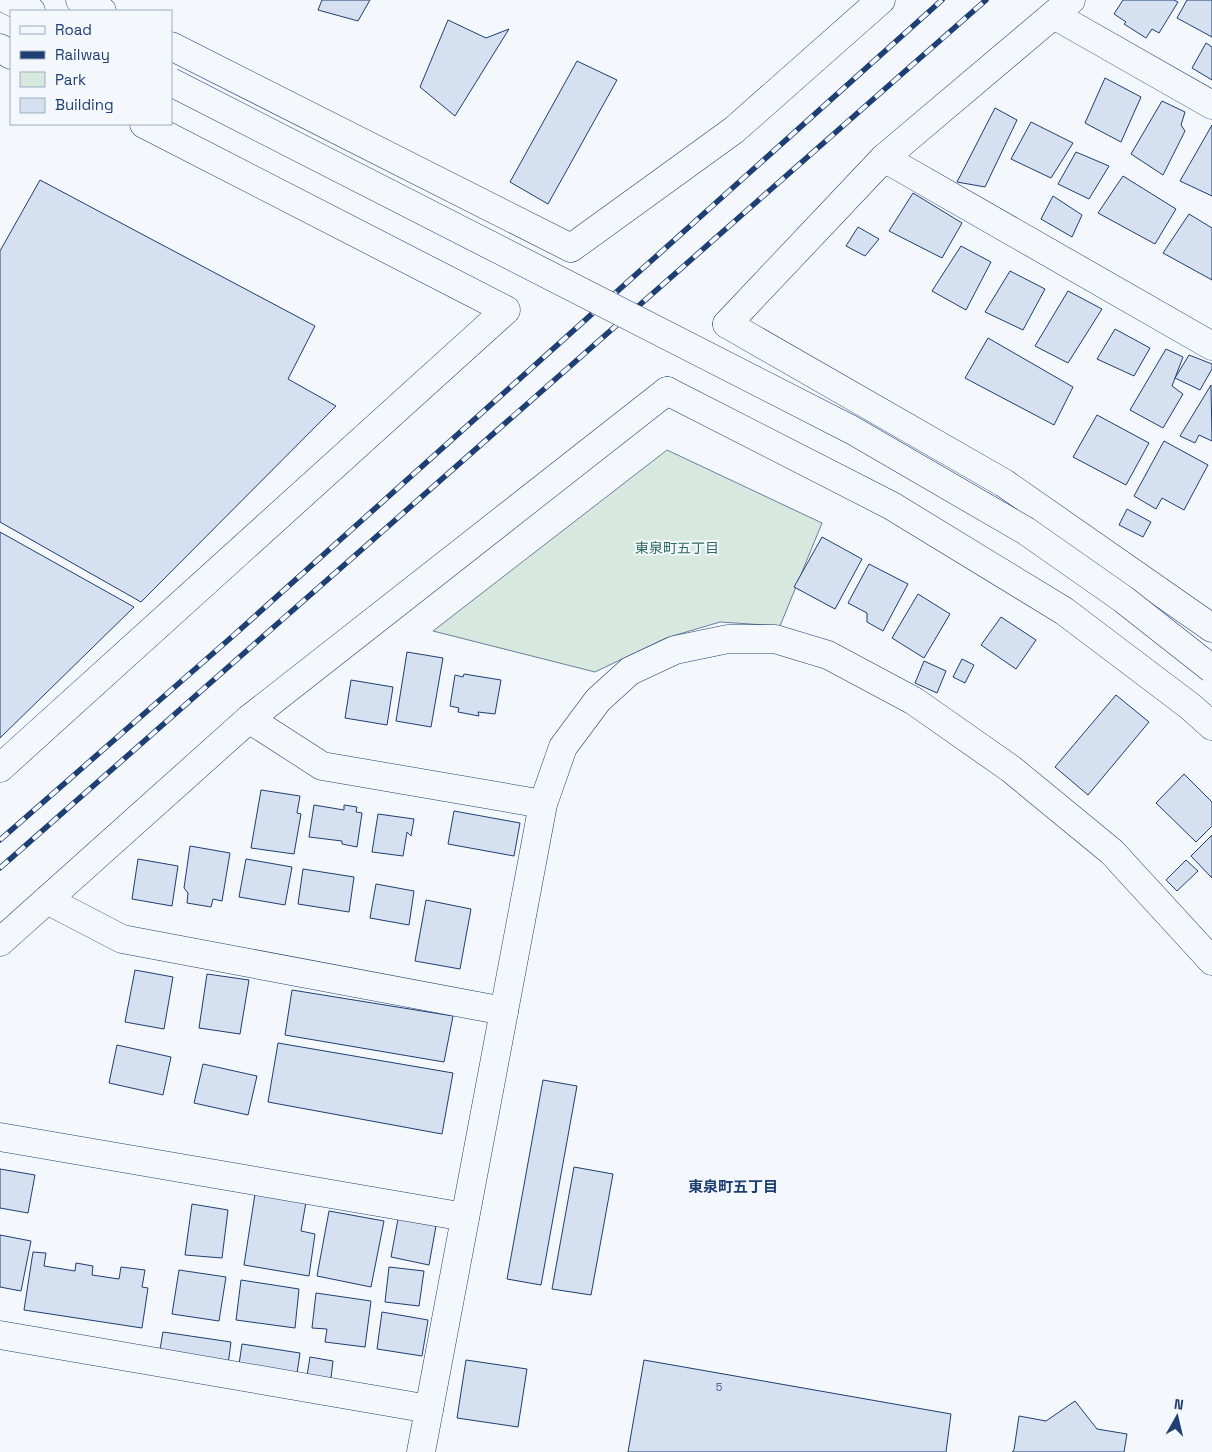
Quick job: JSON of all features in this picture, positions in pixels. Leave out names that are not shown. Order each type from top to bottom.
[{"type":"street","points":[[8,0],[28,10]]},
{"type":"street","points":[[80,0],[100,10]]},
{"type":"street","points":[[172,47],[571,248],[734,130],[879,1]]},
{"type":"street","points":[[1212,106],[1062,8],[884,158],[727,324],[1004,483],[1212,628]]},
{"type":"street","points":[[172,83],[852,430],[1026,531],[1123,599],[1212,669]]},
{"type":"street","points":[[0,768],[506,310],[146,125]]},
{"type":"street","points":[[884,158],[1212,346]]},
{"type":"street","points":[[0,942],[249,719],[667,391],[892,506],[1064,611],[1192,707],[1212,726]]},
{"type":"street","points":[[421,1452],[543,804],[563,747],[598,700],[630,671],[675,650],[728,639],[775,639],[828,655],[914,701],[1011,769],[1112,852],[1212,961]]},
{"type":"street","points":[[249,719],[322,766],[543,804]]},
{"type":"street","points":[[47,900],[122,939],[504,1011]]},
{"type":"street","points":[[0,1137],[465,1217]]},
{"type":"street","points":[[0,1335],[429,1409]]},
{"type":"green space","name":"東泉町五丁目","points":[[667,450],[822,523],[780,626],[720,622],[666,638],[595,672],[433,631]]},
{"type":"building","points":[[322,0],[370,0],[358,21],[318,10]]},
{"type":"building","points":[[1123,0],[1174,0],[1178,2],[1159,33],[1152,29],[1146,38],[1124,24],[1126,22],[1114,14]]},
{"type":"building","points":[[1187,0],[1212,0],[1212,37],[1177,18]]},
{"type":"building","points":[[448,20],[486,38],[509,29],[455,116],[420,87]]},
{"type":"building","points":[[1206,43],[1212,47],[1212,80],[1192,68]]},
{"type":"building","points":[[577,61],[617,80],[548,204],[510,182]]},
{"type":"building","points":[[1105,78],[1141,97],[1121,142],[1085,123]]},
{"type":"building","points":[[1162,101],[1185,112],[1181,125],[1185,131],[1163,175],[1131,154]]},
{"type":"building","points":[[995,108],[1017,120],[985,187],[957,182]]},
{"type":"building","points":[[1031,122],[1073,143],[1051,178],[1011,159]]},
{"type":"building","points":[[1212,125],[1212,196],[1180,181]]},
{"type":"building","points":[[1076,152],[1109,166],[1089,199],[1058,184]]},
{"type":"building","points":[[1123,176],[1176,209],[1155,244],[1098,213]]},
{"type":"building","points":[[40,180],[315,326],[288,379],[336,406],[141,602],[0,522],[0,251]]},
{"type":"building","points":[[913,193],[962,223],[942,258],[889,231]]},
{"type":"building","points":[[1053,196],[1082,215],[1072,237],[1041,219]]},
{"type":"building","points":[[1189,214],[1212,228],[1212,280],[1163,253]]},
{"type":"building","points":[[858,227],[879,239],[865,256],[846,246]]},
{"type":"building","points":[[961,246],[991,262],[966,310],[932,291]]},
{"type":"building","points":[[1010,271],[1045,289],[1023,330],[985,312]]},
{"type":"building","points":[[1068,291],[1102,309],[1068,363],[1035,346]]},
{"type":"building","points":[[1115,329],[1150,348],[1134,376],[1097,359]]},
{"type":"building","points":[[988,338],[1073,387],[1054,425],[965,378]]},
{"type":"building","points":[[1166,349],[1183,357],[1172,386],[1183,394],[1163,428],[1130,410]]},
{"type":"building","points":[[1189,355],[1212,364],[1212,369],[1200,390],[1175,378]]},
{"type":"building","points":[[1211,385],[1212,441],[1199,435],[1195,443],[1180,436]]},
{"type":"building","points":[[1097,415],[1149,443],[1126,485],[1073,457]]},
{"type":"building","points":[[1164,441],[1208,465],[1184,510],[1162,498],[1156,509],[1134,496]]},
{"type":"building","points":[[1127,509],[1151,522],[1143,537],[1119,525]]},
{"type":"building","points":[[0,532],[134,607],[0,738]]},
{"type":"building","points":[[822,537],[862,559],[835,609],[794,587]]},
{"type":"building","points":[[869,564],[908,584],[883,631],[867,622],[867,613],[848,603]]},
{"type":"building","points":[[918,594],[950,614],[924,658],[892,638]]},
{"type":"building","points":[[1001,617],[1036,640],[1016,669],[981,645]]},
{"type":"building","points":[[407,652],[443,658],[431,727],[396,721]]},
{"type":"building","points":[[962,659],[974,665],[965,683],[953,677]]},
{"type":"building","points":[[924,661],[946,671],[937,693],[915,683]]},
{"type":"building","points":[[464,674],[501,680],[495,714],[478,712],[479,716],[458,712],[459,708],[450,706],[455,675],[463,677]]},
{"type":"building","points":[[351,680],[393,687],[387,725],[345,718]]},
{"type":"building","points":[[1116,695],[1149,722],[1088,795],[1055,767]]},
{"type":"building","points":[[1184,774],[1212,802],[1212,826],[1196,842],[1156,803]]},
{"type":"building","points":[[261,790],[300,796],[297,813],[301,814],[294,854],[251,848]]},
{"type":"building","points":[[314,805],[344,810],[344,805],[357,807],[356,812],[362,813],[357,847],[342,844],[342,841],[309,837]]},
{"type":"building","points":[[454,811],[520,823],[514,856],[448,844]]},
{"type":"building","points":[[378,814],[414,819],[411,836],[407,832],[403,856],[372,852]]},
{"type":"building","points":[[1212,835],[1212,878],[1191,856]]},
{"type":"building","points":[[190,846],[230,853],[222,901],[213,899],[211,907],[187,903],[188,893],[184,888]]},
{"type":"building","points":[[138,859],[178,866],[172,906],[132,899]]},
{"type":"building","points":[[246,859],[292,867],[285,905],[239,897]]},
{"type":"building","points":[[1186,860],[1198,871],[1177,891],[1166,880]]},
{"type":"building","points":[[303,869],[354,877],[349,912],[298,904]]},
{"type":"building","points":[[376,884],[414,891],[409,925],[370,918]]},
{"type":"building","points":[[426,900],[471,909],[460,969],[415,961]]},
{"type":"building","points":[[135,970],[173,977],[164,1029],[125,1022]]},
{"type":"building","points":[[207,974],[249,980],[240,1034],[199,1028]]},
{"type":"building","points":[[292,990],[453,1016],[444,1062],[285,1035]]},
{"type":"building","points":[[278,1043],[453,1073],[442,1134],[268,1102]]},
{"type":"building","points":[[117,1045],[171,1057],[163,1095],[109,1083]]},
{"type":"building","points":[[203,1064],[257,1076],[248,1115],[194,1103]]},
{"type":"building","points":[[543,1080],[577,1086],[541,1285],[507,1279]]},
{"type":"building","points":[[574,1167],[613,1174],[591,1295],[552,1289]]},
{"type":"building","points":[[0,1169],[35,1175],[28,1213],[0,1208]]},
{"type":"building","points":[[255,1194],[306,1202],[301,1231],[315,1234],[309,1276],[244,1265]]},
{"type":"building","points":[[192,1204],[228,1210],[222,1258],[185,1255]]},
{"type":"building","points":[[329,1211],[384,1221],[371,1287],[317,1276]]},
{"type":"building","points":[[398,1219],[436,1226],[429,1265],[391,1257]]},
{"type":"building","points":[[0,1235],[31,1241],[21,1291],[0,1287]]},
{"type":"building","points":[[33,1252],[46,1253],[44,1266],[75,1271],[76,1263],[93,1266],[92,1275],[119,1279],[121,1267],[145,1270],[142,1287],[148,1288],[142,1328],[24,1310]]},
{"type":"building","points":[[389,1267],[424,1271],[419,1306],[385,1302]]},
{"type":"building","points":[[179,1270],[226,1277],[219,1321],[172,1314]]},
{"type":"building","points":[[241,1280],[299,1289],[295,1328],[236,1320]]},
{"type":"building","points":[[316,1293],[371,1301],[365,1347],[325,1342],[327,1329],[312,1328]]},
{"type":"building","points":[[382,1312],[428,1320],[422,1356],[377,1349]]},
{"type":"building","points":[[163,1332],[231,1342],[228,1365],[159,1355]]},
{"type":"building","points":[[242,1344],[300,1353],[296,1380],[238,1371]]},
{"type":"building","points":[[310,1357],[333,1361],[330,1386],[306,1382]]},
{"type":"building","points":[[466,1360],[527,1369],[518,1427],[457,1418]]},
{"type":"building","points":[[644,1360],[951,1414],[946,1452],[628,1452]]},
{"type":"building","points":[[1075,1401],[1097,1429],[1127,1434],[1124,1452],[1012,1452],[1014,1450],[1019,1416],[1046,1421]]},
{"type":"railway","points":[[0,840],[234,635],[942,0]]},
{"type":"railway","points":[[0,868],[986,0]]},
{"type":"district","name":"東泉町五丁目","points":[[733,1186]]}]
